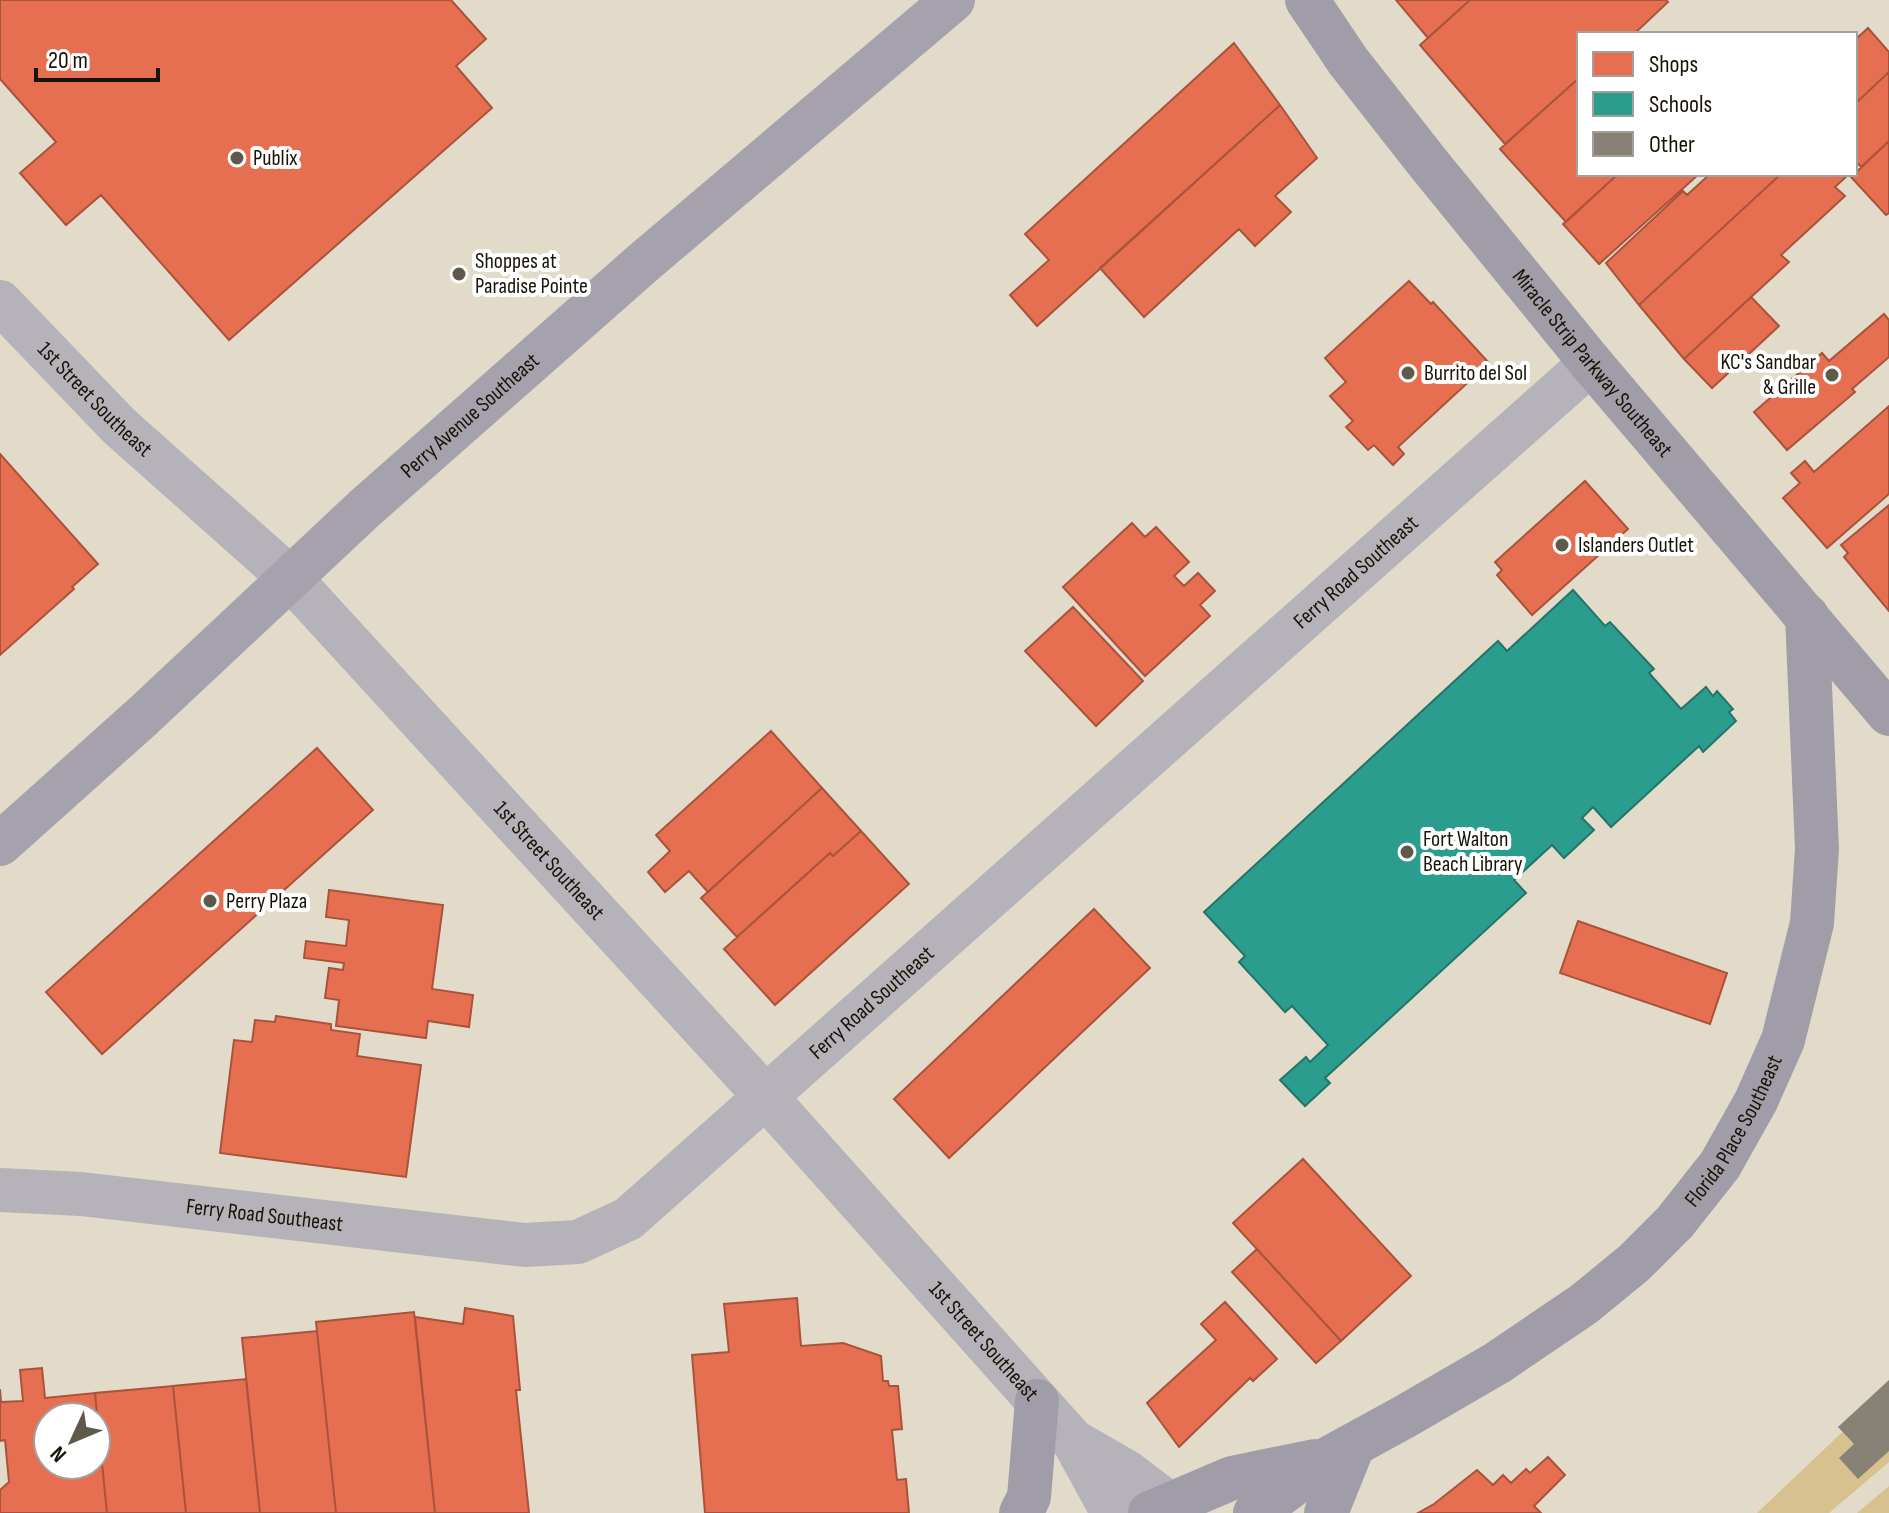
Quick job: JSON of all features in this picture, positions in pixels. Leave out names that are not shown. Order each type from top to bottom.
[{"type":"highway","name":"Miracle Strip Parkway Southeast","points":[[1307,0],[1348,61],[1591,363],[1889,714]]},
{"type":"highway","name":"Florida Place Southeast","points":[[1341,1452],[1497,1363],[1584,1304],[1634,1263],[1675,1222],[1720,1165],[1756,1101],[1783,1040],[1812,923],[1817,849],[1807,616]]},
{"type":"highway","points":[[1021,1513],[1029,1497],[1037,1401]]},
{"type":"highway","points":[[1166,1510],[1232,1478],[1341,1452]]},
{"type":"highway","points":[[1255,1513],[1341,1452]]},
{"type":"highway","points":[[1326,1513],[1341,1452]]},
{"type":"main road","name":"Perry Avenue Southeast","points":[[0,844],[142,717],[365,508],[644,262],[953,0]]},
{"type":"street","name":"1st Street Southeast","points":[[0,302],[119,426],[290,578],[765,1096],[1074,1442]]},
{"type":"street","name":"Ferry Road Southeast","points":[[0,1190],[96,1196],[525,1245],[578,1242],[628,1219],[1591,363]]},
{"type":"street","points":[[1074,1442],[1127,1472],[1166,1510]]},
{"type":"street","points":[[1074,1442],[1113,1513]]},
{"type":"shaded area","points":[[1889,1388],[1889,1462],[1829,1513],[1757,1513]]},
{"type":"shaded area","points":[[1889,1486],[1889,1513],[1857,1513]]},
{"type":"building: Shops","name":"Publix","points":[[0,0],[451,0],[486,39],[456,66],[492,108],[229,340],[101,195],[66,225],[20,173],[56,142],[0,79]]},
{"type":"building: Shops","points":[[1396,0],[1470,0],[1428,38]]},
{"type":"building: Shops","points":[[1470,0],[1668,2],[1636,32],[1577,32],[1577,80],[1505,144],[1420,45]]},
{"type":"building: Shops","points":[[1868,28],[1889,52],[1889,72],[1857,102],[1857,38]]},
{"type":"building: Shops","points":[[1234,43],[1280,105],[1037,326],[1010,295],[1049,260],[1025,234]]},
{"type":"building: Shops","points":[[1889,72],[1889,141],[1861,167],[1857,162],[1857,102]]},
{"type":"building: Shops","points":[[1577,80],[1577,176],[1616,176],[1566,222],[1500,149]]},
{"type":"building: Shops","points":[[1280,105],[1317,158],[1275,196],[1291,212],[1255,246],[1239,229],[1144,317],[1100,268]]},
{"type":"building: Shops","points":[[1889,141],[1889,213],[1886,215],[1851,177],[1857,176],[1857,171]]},
{"type":"building: Shops","points":[[1616,176],[1697,176],[1599,264],[1563,224]]},
{"type":"building: Shops","points":[[1708,176],[1779,176],[1639,305],[1606,263],[1683,191],[1687,195]]},
{"type":"building: Shops","points":[[1779,176],[1847,176],[1835,187],[1845,196],[1781,255],[1789,262],[1684,359],[1639,305]]},
{"type":"building: Shops","name":"Burrito del Sol","points":[[1409,281],[1431,304],[1433,302],[1489,363],[1398,447],[1404,454],[1393,465],[1374,445],[1368,450],[1346,427],[1353,421],[1330,396],[1346,382],[1325,358]]},
{"type":"building: Shops","points":[[1751,297],[1779,326],[1712,388],[1684,359]]},
{"type":"building: Shops","name":"KC's Sandbar & Grille","points":[[1884,314],[1889,320],[1889,357],[1852,389],[1855,392],[1787,450],[1754,412],[1822,353],[1829,361]]},
{"type":"building: Shops","points":[[1889,406],[1889,494],[1827,548],[1783,498],[1800,483],[1791,473],[1805,461],[1814,472]]},
{"type":"building: Shops","points":[[0,454],[98,564],[0,655]]},
{"type":"building: Shops","name":"Islanders Outlet","points":[[1585,481],[1628,529],[1532,615],[1497,575],[1502,570],[1495,562]]},
{"type":"building: Shops","points":[[1889,505],[1889,611],[1844,557],[1848,553],[1841,545]]},
{"type":"building: Shops","points":[[1132,523],[1145,537],[1156,527],[1189,562],[1174,576],[1184,586],[1198,573],[1215,591],[1200,605],[1210,616],[1145,676],[1063,587]]},
{"type":"building: Shops","points":[[1073,607],[1143,681],[1096,726],[1025,651]]},
{"type":"building: Shops","points":[[771,731],[822,788],[708,892],[689,871],[665,892],[648,872],[670,851],[656,835]]},
{"type":"building: Shops","name":"Perry Plaza","points":[[317,748],[373,810],[102,1054],[46,992]]},
{"type":"building: Shops","points":[[822,788],[861,831],[833,856],[830,853],[737,937],[701,898]]},
{"type":"building: Shops","points":[[861,831],[909,884],[775,1005],[724,949],[830,853],[833,856]]},
{"type":"building: Shops","points":[[329,890],[443,905],[432,989],[473,995],[469,1027],[428,1021],[426,1038],[336,1026],[339,1000],[325,998],[329,968],[343,970],[344,963],[304,958],[306,941],[346,946],[349,920],[326,917]]},
{"type":"building: Shops","points":[[1094,909],[1150,968],[949,1158],[894,1099]]},
{"type":"building: Shops","points":[[1578,921],[1727,973],[1710,1024],[1560,973]]},
{"type":"building: Shops","points":[[276,1016],[331,1024],[331,1030],[360,1034],[357,1056],[421,1065],[406,1177],[220,1153],[234,1040],[252,1042],[255,1020],[275,1022]]},
{"type":"building: Shops","points":[[1303,1159],[1411,1276],[1341,1341],[1233,1223]]},
{"type":"building: Shops","points":[[1257,1249],[1341,1341],[1316,1363],[1232,1272]]},
{"type":"building: Shops","points":[[797,1298],[801,1346],[843,1343],[881,1356],[883,1381],[888,1381],[889,1386],[898,1386],[902,1429],[892,1430],[897,1480],[906,1479],[909,1513],[705,1513],[692,1355],[729,1352],[724,1304]]},
{"type":"building: Shops","points":[[1225,1302],[1277,1359],[1253,1381],[1250,1378],[1179,1447],[1147,1403],[1216,1340],[1201,1324]]},
{"type":"building: Shops","points":[[465,1308],[513,1316],[520,1390],[516,1390],[529,1513],[435,1513],[415,1317],[463,1324]]},
{"type":"building: Shops","points":[[414,1312],[435,1513],[336,1513],[316,1322]]},
{"type":"building: Shops","points":[[317,1331],[336,1513],[260,1513],[242,1338]]},
{"type":"building: Shops","points":[[42,1368],[45,1398],[95,1393],[96,1401],[32,1401],[32,1481],[104,1481],[107,1513],[0,1513],[0,1490],[9,1482],[5,1440],[0,1441],[0,1389],[1,1402],[23,1401],[20,1370]]},
{"type":"building: Shops","points":[[246,1379],[260,1513],[186,1513],[173,1386]]},
{"type":"building: Shops","points":[[173,1386],[186,1513],[107,1513],[104,1481],[112,1481],[112,1401],[96,1401],[95,1393]]},
{"type":"building: Shops","points":[[1548,1457],[1565,1475],[1534,1506],[1541,1513],[1418,1513],[1477,1470],[1493,1485],[1503,1475],[1511,1483],[1526,1469],[1530,1473]]},
{"type":"building: Schools","name":"Fort Walton Beach Library","points":[[1573,590],[1605,626],[1610,622],[1654,669],[1649,673],[1681,709],[1706,687],[1713,696],[1717,691],[1733,709],[1729,712],[1736,721],[1703,752],[1699,746],[1611,827],[1593,807],[1582,818],[1594,830],[1564,858],[1552,845],[1514,880],[1526,893],[1325,1078],[1330,1083],[1305,1106],[1280,1080],[1306,1057],[1310,1062],[1328,1045],[1292,1006],[1285,1012],[1239,962],[1245,956],[1204,912],[1498,641],[1507,651]]},
{"type":"building: Other","points":[[1889,1380],[1889,1451],[1858,1479],[1839,1458],[1854,1444],[1838,1427]]},
{"type":"place","name":"Publix","points":[[237,158]]},
{"type":"place","name":"Shoppes at Paradise Pointe","points":[[459,274]]},
{"type":"place","name":"Burrito del Sol","points":[[1408,373]]},
{"type":"place","name":"KC's Sandbar & Grille","points":[[1832,375]]},
{"type":"place","name":"Islanders Outlet","points":[[1562,545]]},
{"type":"place","name":"Fort Walton Beach Library","points":[[1407,852]]},
{"type":"place","name":"Perry Plaza","points":[[210,901]]}]
